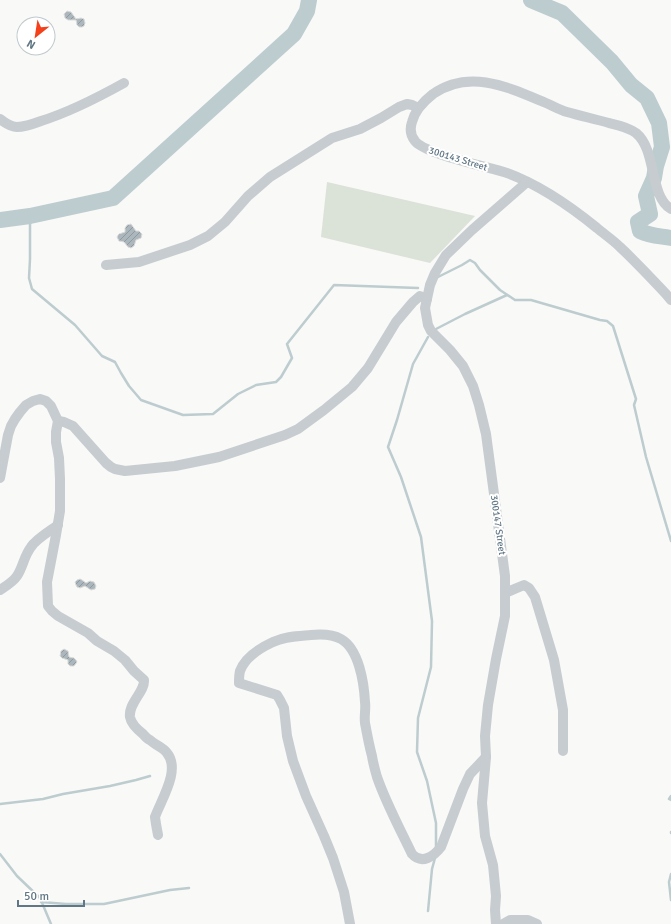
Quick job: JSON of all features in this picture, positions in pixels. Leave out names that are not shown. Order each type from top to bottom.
[{"type":"street","name":"300143 Street","points":[[671,209],[664,203],[659,192],[654,178],[650,156],[644,142],[635,132],[626,128],[565,112],[501,85],[486,82],[464,81],[446,87],[427,98],[418,108],[413,117],[410,128],[412,135],[414,140],[422,148],[508,174],[542,189],[580,215],[614,242],[671,300]]},
{"type":"street","points":[[0,120],[10,126],[16,127],[30,125],[60,115],[85,104],[124,83]]},
{"type":"street","points":[[106,265],[139,262],[190,245],[208,236],[225,222],[248,196],[270,177],[332,138],[360,129],[406,104],[418,108]]},
{"type":"street","name":"300147 Street","points":[[496,924],[496,896],[493,865],[485,836],[482,803],[488,705],[505,616],[505,576],[486,434],[479,405],[473,386],[463,366],[450,350],[435,336],[428,325],[425,308],[430,284],[446,255],[527,182]]},
{"type":"street","points":[[58,421],[73,426],[106,463],[116,469],[125,471],[175,466],[219,457],[285,435],[298,429],[324,410],[352,387],[368,368],[396,322],[413,302],[420,296],[427,299]]},
{"type":"street","points":[[0,478],[11,426],[26,405],[36,399],[46,401],[51,406],[58,421],[56,442],[59,458],[60,479],[60,511],[47,582],[48,606],[54,613],[88,633],[97,641],[114,651],[143,678],[144,685],[133,704],[130,716],[132,721],[150,741],[165,750],[172,762],[171,777],[155,817],[158,835]]},
{"type":"street","points":[[0,590],[12,582],[18,574],[27,552],[34,544],[58,525]]},
{"type":"street","points":[[505,593],[524,585],[529,588],[535,597],[554,660],[563,710],[563,751]]},
{"type":"street","points":[[350,924],[344,892],[333,858],[306,796],[293,761],[287,736],[284,708],[277,695],[239,683],[240,669],[244,662],[252,654],[264,646],[293,636],[324,634],[340,638],[346,642],[352,650],[358,664],[362,680],[366,703],[365,722],[377,776],[384,796],[412,854],[416,858],[423,859],[432,856],[437,852],[445,838],[470,774],[486,757]]},
{"type":"street","points":[[503,924],[510,920],[528,920],[537,924]]},
{"type":"shaded area","points":[[327,182],[475,216],[430,263],[321,237]]},
{"type":"building","points":[[67,11],[71,12],[76,19],[84,19],[84,26],[79,27],[76,20],[68,20],[65,18],[64,14]]},
{"type":"building","points":[[131,224],[136,231],[139,231],[142,234],[141,238],[136,240],[134,246],[131,248],[124,242],[119,241],[117,237],[119,234],[125,232],[127,225]]},
{"type":"building","points":[[80,579],[86,583],[90,581],[94,582],[96,586],[95,589],[91,590],[85,586],[80,588],[77,587],[75,582]]},
{"type":"building","points":[[64,649],[68,651],[69,657],[76,660],[77,662],[74,666],[70,666],[68,664],[68,660],[60,656],[61,651]]},
{"type":"waterway","points":[[0,220],[30,216],[113,198],[294,34],[307,11],[309,0]]},
{"type":"waterway","points":[[531,0],[562,13],[612,62],[631,85],[647,98],[659,123],[662,147],[654,178],[646,196],[650,214],[638,222],[640,231],[644,233],[671,238]]},
{"type":"waterway","points":[[30,216],[29,278],[32,289],[75,325],[102,356],[115,362],[129,386],[141,400],[183,415],[213,414],[238,394],[256,385],[276,382],[281,377],[292,358],[287,344],[334,285],[418,288]]},
{"type":"waterway","points":[[438,277],[470,260],[475,263],[500,290],[515,300],[531,300],[607,321],[613,326],[636,399],[634,405],[646,457],[671,541]]},
{"type":"waterway","points":[[436,329],[507,295]]},
{"type":"waterway","points":[[428,337],[413,364],[388,447],[401,477],[421,537],[432,621],[431,667],[418,718],[417,752],[427,781],[436,823],[436,847]]},
{"type":"waterway","points":[[0,804],[43,799],[110,786],[150,776]]},
{"type":"waterway","points":[[671,796],[669,799],[671,800]]},
{"type":"waterway","points":[[0,854],[17,876],[40,898],[51,924]]},
{"type":"waterway","points":[[428,911],[432,869],[435,858]]},
{"type":"waterway","points":[[671,874],[669,882],[671,900]]},
{"type":"waterway","points":[[41,902],[66,904],[104,904],[170,890],[189,888]]}]
